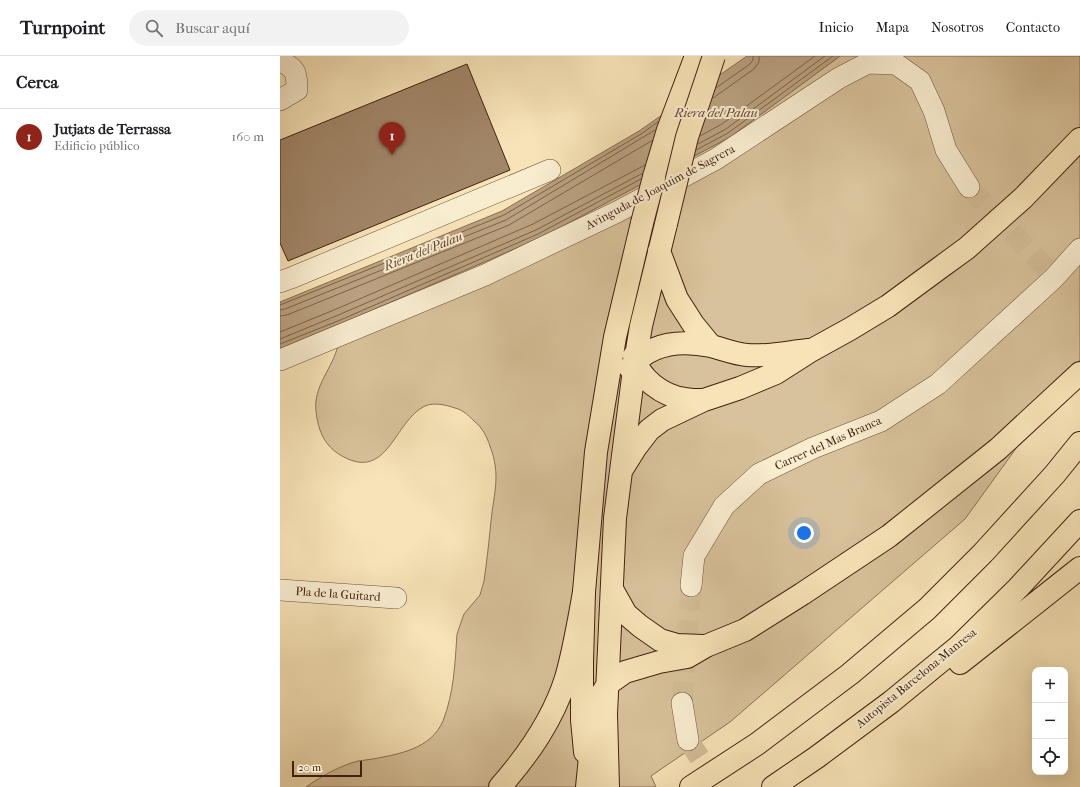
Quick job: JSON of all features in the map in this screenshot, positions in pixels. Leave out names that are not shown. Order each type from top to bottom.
[{"type":"main road","points":[[587,787],[582,705],[582,662],[584,592],[596,452],[616,337],[642,223],[668,130],[696,56]]},
{"type":"main road","points":[[608,781],[606,714],[615,518],[635,362],[641,326],[687,137],[714,56]]},
{"type":"main road","points":[[621,471],[649,430],[662,420],[704,400],[740,388],[776,373],[812,350],[888,306],[967,248],[1023,198],[1080,139]]},
{"type":"main road","points":[[659,251],[677,299],[693,324],[711,346]]},
{"type":"main road","points":[[626,290],[629,337],[635,362],[644,377],[652,385],[668,394],[684,399],[704,400]]},
{"type":"main road","points":[[596,452],[608,414],[621,383],[635,362],[646,352],[656,347],[675,344],[694,344],[711,346],[746,355],[761,356],[812,350]]},
{"type":"main road","points":[[587,787],[595,708],[608,684],[625,672],[658,662],[687,657],[706,646],[745,630],[802,594],[889,536],[998,449],[1080,373]]},
{"type":"main road","points":[[691,787],[757,744],[850,674],[926,609],[988,547],[1055,474],[1080,443]]},
{"type":"main road","name":"Autopista Barcelona-Manresa","points":[[773,787],[817,757],[891,702],[958,647],[1018,588],[1080,521]]},
{"type":"main road","points":[[891,702],[958,664],[1080,568]]},
{"type":"main road","points":[[612,589],[626,614],[660,640],[677,645],[706,646]]},
{"type":"main road","points":[[500,787],[521,762],[542,732],[557,700],[565,679],[570,659],[584,592]]},
{"type":"street","points":[[280,61],[291,66],[297,77],[297,90],[280,100]]},
{"type":"street","name":"Avinguda de Joaquim de Sagrera","points":[[280,360],[485,275],[617,212],[716,159],[839,78],[868,63],[896,64],[920,81],[934,111],[946,150],[969,187]]},
{"type":"street","points":[[280,282],[550,170]]},
{"type":"street","name":"Carrer del Mas Branca","points":[[691,586],[694,556],[724,506],[759,474],[813,448],[881,421],[938,384],[1050,273],[1080,249]]},
{"type":"street","name":"Pla de la Guitard","points":[[280,590],[396,598]]},
{"type":"street","points":[[682,703],[688,740]]},
{"type":"shaded area","points":[[840,56],[1080,56],[1080,360],[965,519],[730,722],[651,776],[656,787],[306,787],[331,772],[351,763],[393,755],[413,749],[431,738],[438,730],[443,721],[450,700],[455,667],[457,634],[464,614],[480,595],[484,581],[496,484],[493,456],[482,429],[463,411],[444,405],[436,404],[425,406],[414,414],[380,456],[370,461],[358,462],[342,456],[326,442],[318,425],[316,411],[317,393],[332,362],[338,345],[340,324],[540,238],[730,137]]},
{"type":"water","name":"Riera del Palau","points":[[747,56],[840,56],[730,137],[540,238],[280,349],[280,302],[502,211],[639,131]]},
{"type":"building","points":[[467,64],[510,170],[288,261],[280,243],[280,140]]},
{"type":"tunnel","points":[[969,187],[1046,268]]},
{"type":"tunnel","points":[[682,703],[691,586]]},
{"type":"tunnel","points":[[688,740],[719,787]]},
{"type":"place","name":"Jutjats de Terrassa","points":[[392,155]]}]
